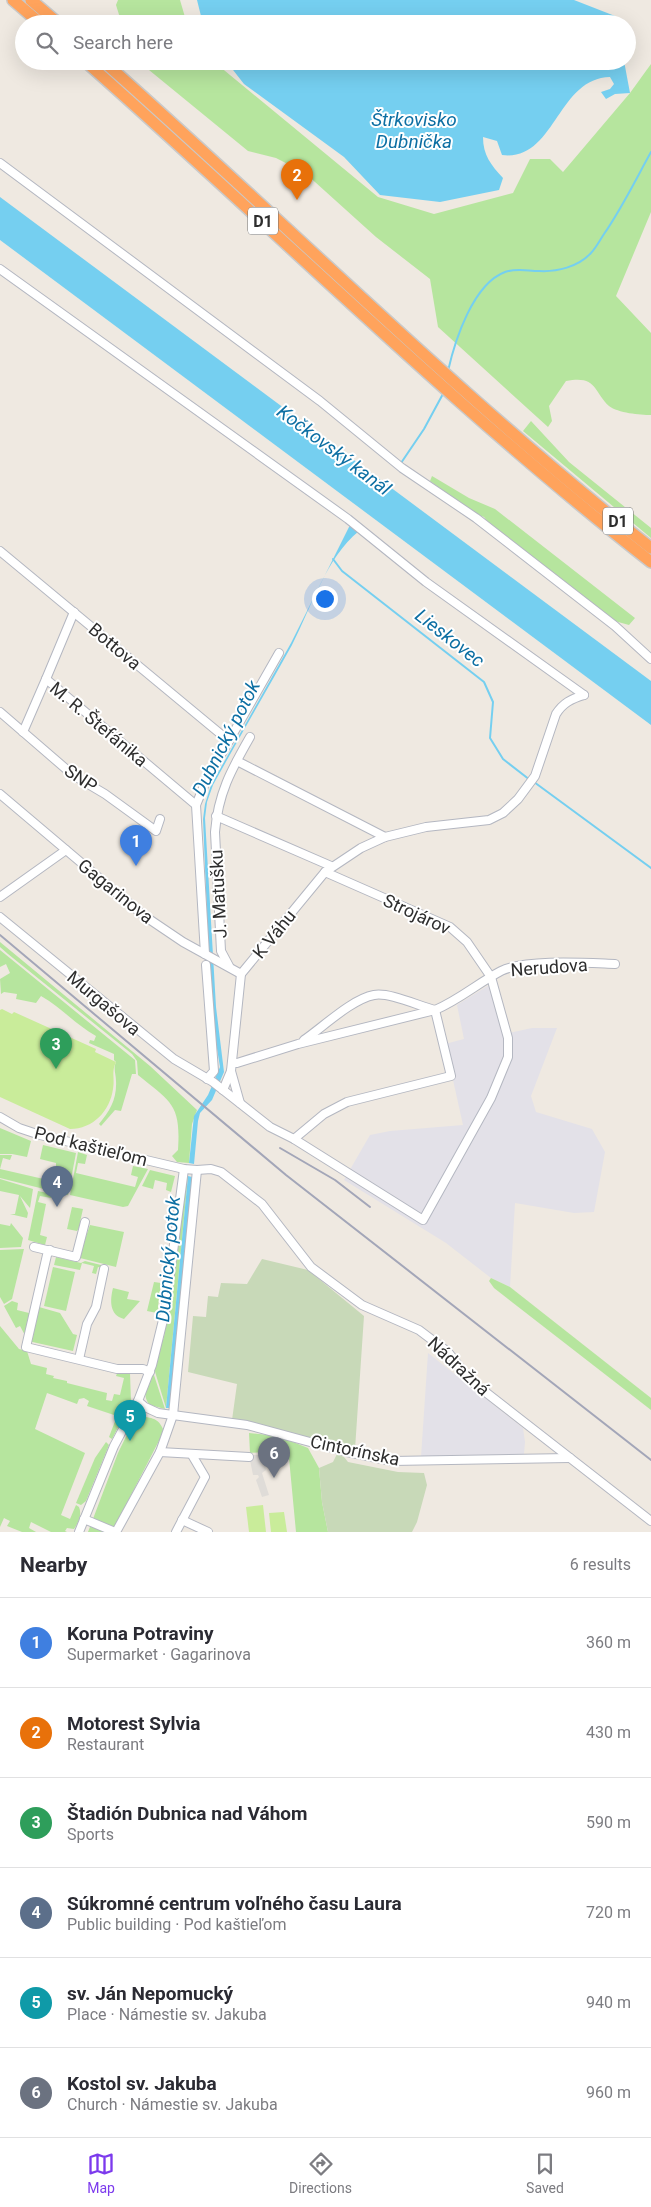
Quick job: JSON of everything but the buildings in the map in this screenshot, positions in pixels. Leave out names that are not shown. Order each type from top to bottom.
[{"type":"highway","points":[[13,0],[30,15]]},
{"type":"highway","points":[[31,0],[48,15]]},
{"type":"highway","name":"D1","points":[[95,70],[207,170],[449,393],[578,504],[651,562]]},
{"type":"highway","name":"D1","points":[[113,70],[222,167],[453,380],[564,477],[651,548]]},
{"type":"street","points":[[0,163],[320,401],[402,468],[476,518],[615,626],[651,659]]},
{"type":"street","points":[[0,269],[348,519],[426,582],[584,695],[566,702],[568,684]]},
{"type":"street","name":"Bottova","points":[[0,551],[229,741]]},
{"type":"street","points":[[46,679],[74,612]]},
{"type":"street","points":[[206,955],[196,805],[206,781],[279,653]]},
{"type":"street","name":"M. R. Štefánika","points":[[23,732],[46,679],[196,805]]},
{"type":"street","name":"K Váhu","points":[[232,1067],[241,974],[324,872],[361,848],[385,837],[426,827],[489,820],[508,809],[535,776],[556,714],[566,702]]},
{"type":"street","name":"SNP","points":[[0,712],[73,775],[105,794],[145,825],[156,831],[160,819]]},
{"type":"street","name":"J. Matušku","points":[[228,968],[222,951],[215,832],[216,816],[218,804],[250,737]]},
{"type":"street","points":[[237,761],[385,837]]},
{"type":"street","name":"Gagarinova","points":[[0,794],[143,915],[206,955],[241,974]]},
{"type":"street","points":[[216,816],[331,866]]},
{"type":"street","points":[[0,897],[66,850]]},
{"type":"street","name":"Strojárov","points":[[294,1139],[423,1220],[491,1098],[508,1057],[508,1038],[491,978],[467,942],[450,927],[324,872]]},
{"type":"street","name":"Murgašova","points":[[0,917],[154,1045],[210,1080],[270,1127],[294,1139]]},
{"type":"street","name":"Nerudova","points":[[232,1067],[237,1063],[298,1044],[435,1010],[451,1003],[503,970],[554,963],[615,964]]},
{"type":"street","points":[[206,965],[214,1071],[210,1080]]},
{"type":"street","name":"Nerudova","points":[[298,1044],[356,1002],[374,995],[386,996],[435,1010]]},
{"type":"street","points":[[294,1139],[324,1114],[347,1102],[451,1076],[435,1010]]},
{"type":"street","points":[[222,1089],[232,1067]]},
{"type":"street","points":[[232,1067],[240,1103]]},
{"type":"street","name":"Pod kaštieľom","points":[[0,1117],[39,1138],[191,1170]]},
{"type":"street","name":"Nádražná","points":[[191,1170],[211,1168],[221,1172],[262,1204],[311,1267],[362,1305],[406,1322],[431,1338],[448,1352],[470,1380],[651,1520]]},
{"type":"street","points":[[79,1532],[114,1446],[150,1372],[165,1312],[191,1170]]},
{"type":"street","points":[[84,1519],[116,1532],[160,1452],[173,1415],[191,1170]]},
{"type":"street","points":[[34,1246],[76,1257],[85,1222]]},
{"type":"street","points":[[50,1250],[47,1255],[26,1347],[117,1369],[150,1372]]},
{"type":"street","points":[[79,1359],[87,1324],[96,1307],[104,1269]]},
{"type":"street","name":"Cintorínska","points":[[138,1400],[144,1407],[173,1415],[246,1425],[347,1452],[392,1460],[570,1458]]},
{"type":"street","points":[[160,1452],[249,1457]]},
{"type":"street","points":[[176,1532],[205,1477],[192,1455]]},
{"type":"street","points":[[182,1520],[208,1532]]},
{"type":"shaded area","points":[[494,982],[509,1033],[532,1028],[557,1028],[531,1096],[536,1112],[592,1129],[605,1152],[594,1212],[574,1213],[515,1203],[510,1287],[491,1278],[446,1243],[344,1180],[370,1135],[390,1131],[463,1125],[445,1044],[464,1039],[457,1005]]},
{"type":"shaded area","points":[[428,1353],[523,1428],[524,1454],[421,1457]]},
{"type":"shaded area","points":[[249,1455],[264,1455],[278,1465],[272,1467],[270,1463],[267,1464],[265,1466],[266,1470],[262,1473],[269,1495],[262,1497],[256,1480],[259,1477],[258,1475],[253,1475]]},
{"type":"green space","points":[[118,0],[180,0],[184,15],[119,15],[116,5]]},
{"type":"green space","points":[[651,64],[651,212],[616,296],[651,333],[651,415],[629,413],[609,406],[593,386],[584,380],[566,381],[549,406],[552,421],[548,427],[438,327],[430,279],[376,237],[305,173],[276,158],[248,151],[149,70],[224,70],[378,197],[434,214],[513,193],[530,159],[550,159],[563,172],[630,93]]},
{"type":"green space","points":[[531,421],[569,462],[651,528],[651,538],[523,431]]},
{"type":"green space","points":[[432,476],[469,498],[495,509],[635,618],[629,625],[611,620],[495,531],[484,517],[475,514],[430,481]]},
{"type":"green space","points":[[0,942],[150,1066],[197,1110],[192,1124],[189,1163],[177,1162],[172,1156],[178,1150],[178,1123],[172,1105],[138,1075],[137,1061],[132,1054],[8,954],[0,947]]},
{"type":"green space","points":[[0,950],[135,1060],[136,1074],[132,1074],[121,1111],[115,1110],[101,1126],[99,1124],[114,1099],[116,1062],[114,1054],[89,1043],[90,1040],[94,1041],[96,1036],[41,996],[36,1003],[16,999],[17,994],[4,992],[1,994],[0,979],[10,973],[6,964],[0,967]]},
{"type":"green space","points":[[2,1009],[12,1014],[14,1012],[96,1049],[95,1052],[116,1062],[111,1097],[108,1105],[99,1117],[86,1126],[70,1129],[0,1097],[0,1010]]},
{"type":"green space","points":[[0,1128],[31,1141],[27,1157],[0,1154]]},
{"type":"green space","points":[[43,1145],[76,1153],[68,1195],[0,1178],[0,1169],[61,1183],[63,1172],[54,1168],[71,1171],[56,1167],[56,1163],[40,1159]]},
{"type":"green space","points":[[78,1152],[87,1155],[85,1164],[78,1163],[76,1173],[135,1187],[138,1177],[131,1175],[133,1166],[148,1169],[128,1206],[123,1207],[70,1195]]},
{"type":"green space","points":[[0,1155],[12,1155],[10,1160],[3,1158],[0,1169]]},
{"type":"green space","points":[[150,1170],[175,1176],[171,1192],[166,1190],[167,1183],[155,1180],[153,1189],[142,1186]]},
{"type":"green space","points":[[185,1176],[188,1176],[166,1408],[153,1365],[164,1337]]},
{"type":"green space","points":[[0,1179],[33,1189],[30,1208],[20,1196],[28,1213],[27,1218],[10,1214],[15,1214],[19,1195],[0,1191]]},
{"type":"green space","points":[[38,1191],[52,1194],[51,1198],[40,1196],[38,1202],[46,1204],[40,1235],[47,1237],[45,1245],[28,1240]]},
{"type":"green space","points":[[72,1207],[83,1209],[80,1222],[82,1223],[77,1231],[67,1229]]},
{"type":"green space","points":[[11,1223],[23,1238],[21,1247],[0,1248],[0,1224],[10,1226]]},
{"type":"green space","points":[[90,1225],[124,1232],[116,1267],[80,1258],[78,1255]]},
{"type":"green space","points":[[24,1249],[12,1299],[4,1304],[0,1297],[0,1250]]},
{"type":"green space","points":[[56,1257],[105,1266],[104,1269],[98,1267],[96,1274],[92,1273],[94,1266],[82,1263],[80,1270],[54,1265]]},
{"type":"green space","points":[[262,1259],[308,1270],[364,1316],[355,1449],[232,1420],[237,1384],[188,1372],[193,1316],[206,1317],[208,1296],[218,1297],[221,1283],[247,1284]]},
{"type":"green space","points":[[53,1267],[75,1272],[66,1311],[44,1306]]},
{"type":"green space","points":[[491,1278],[510,1287],[651,1398],[651,1410],[494,1288],[489,1281]]},
{"type":"green space","points":[[154,1282],[161,1283],[158,1307],[162,1308],[162,1311],[157,1313],[147,1311]]},
{"type":"green space","points":[[113,1288],[129,1292],[127,1299],[140,1301],[124,1319],[113,1311],[111,1297]]},
{"type":"green space","points":[[12,1301],[18,1303],[17,1310],[29,1313],[31,1306],[34,1306],[27,1339],[20,1326],[16,1328],[4,1306]]},
{"type":"green space","points":[[39,1307],[60,1313],[73,1334],[77,1335],[73,1351],[28,1341]]},
{"type":"green space","points":[[0,1326],[19,1349],[27,1351],[31,1364],[47,1368],[46,1374],[54,1376],[53,1378],[107,1393],[106,1400],[112,1401],[114,1394],[120,1395],[124,1378],[116,1376],[118,1371],[130,1373],[131,1402],[112,1439],[109,1437],[117,1416],[87,1406],[89,1401],[84,1398],[79,1399],[77,1404],[47,1393],[35,1429],[85,1453],[61,1515],[70,1519],[76,1505],[79,1507],[80,1515],[77,1524],[74,1529],[67,1528],[65,1531],[67,1532],[51,1532],[31,1522],[29,1528],[36,1532],[22,1532],[7,1526],[10,1521],[4,1518],[0,1527]]},
{"type":"green space","points":[[153,1372],[165,1409],[150,1405],[147,1401],[146,1389]]},
{"type":"green space","points":[[136,1416],[156,1420],[164,1431],[112,1532],[88,1532],[118,1453]]},
{"type":"green space","points":[[249,1433],[278,1436],[308,1448],[319,1468],[322,1502],[328,1532],[296,1532],[289,1458],[275,1451],[250,1453]]},
{"type":"green space","points":[[106,1442],[109,1445],[86,1501],[81,1505],[76,1503],[95,1458]]},
{"type":"green space","points":[[337,1454],[344,1457],[348,1462],[398,1472],[424,1473],[427,1485],[417,1522],[412,1532],[328,1532],[322,1502],[319,1468],[333,1462]]},
{"type":"green space","points":[[263,1505],[266,1532],[249,1532],[246,1507]]},
{"type":"green space","points":[[284,1512],[287,1532],[271,1532],[269,1513]]},
{"type":"water","points":[[197,0],[574,0],[612,15],[201,15]]},
{"type":"water","name":"Štrkovisko Dubnička","points":[[233,70],[626,70],[630,93],[615,94],[606,99],[601,92],[610,89],[614,84],[610,77],[592,81],[578,91],[534,146],[520,154],[502,155],[497,141],[483,137],[484,149],[488,159],[503,178],[499,190],[440,202],[380,195],[344,157],[244,84]]},
{"type":"water","name":"Kočkovský kanál","points":[[0,197],[651,681],[651,725],[0,240]]},
{"type":"water","points":[[350,525],[359,531],[337,555],[323,580]]},
{"type":"water","points":[[318,589],[292,645],[213,785],[207,802],[205,818],[216,1007],[224,1072],[212,1100],[200,1113],[194,1164],[189,1163],[194,1116],[208,1095],[220,1067],[211,1012],[203,819],[205,804],[211,785],[291,643]]},
{"type":"water","points":[[188,1176],[192,1177],[171,1408],[166,1408]]},
{"type":"waterway","name":"Dubnický potok","points":[[448,371],[455,344],[467,314],[484,288],[494,278],[505,272],[560,269],[574,265],[586,258],[595,249],[617,214],[651,152]]},
{"type":"waterway","name":"Dubnický potok","points":[[401,463],[424,429],[444,392]]},
{"type":"waterway","name":"Lieskovec","points":[[333,559],[342,571],[484,682],[493,702],[490,738],[503,759],[530,780]]},
{"type":"waterway","name":"Lieskovec","points":[[534,782],[651,868]]},
{"type":"railway","points":[[0,935],[286,1175],[651,1460]]},
{"type":"railway","points":[[280,1148],[335,1180],[370,1207]]},
{"type":"place","name":"Motorest Sylvia","points":[[297,200]]},
{"type":"place","name":"Koruna Potraviny","points":[[136,866]]},
{"type":"place","name":"Štadión Dubnica nad Váhom","points":[[56,1069]]},
{"type":"place","name":"Súkromné centrum voľného času Laura","points":[[57,1207]]},
{"type":"place","name":"sv. Ján Nepomucký","points":[[130,1441]]},
{"type":"place","name":"Kostol sv. Jakuba","points":[[274,1478]]}]
